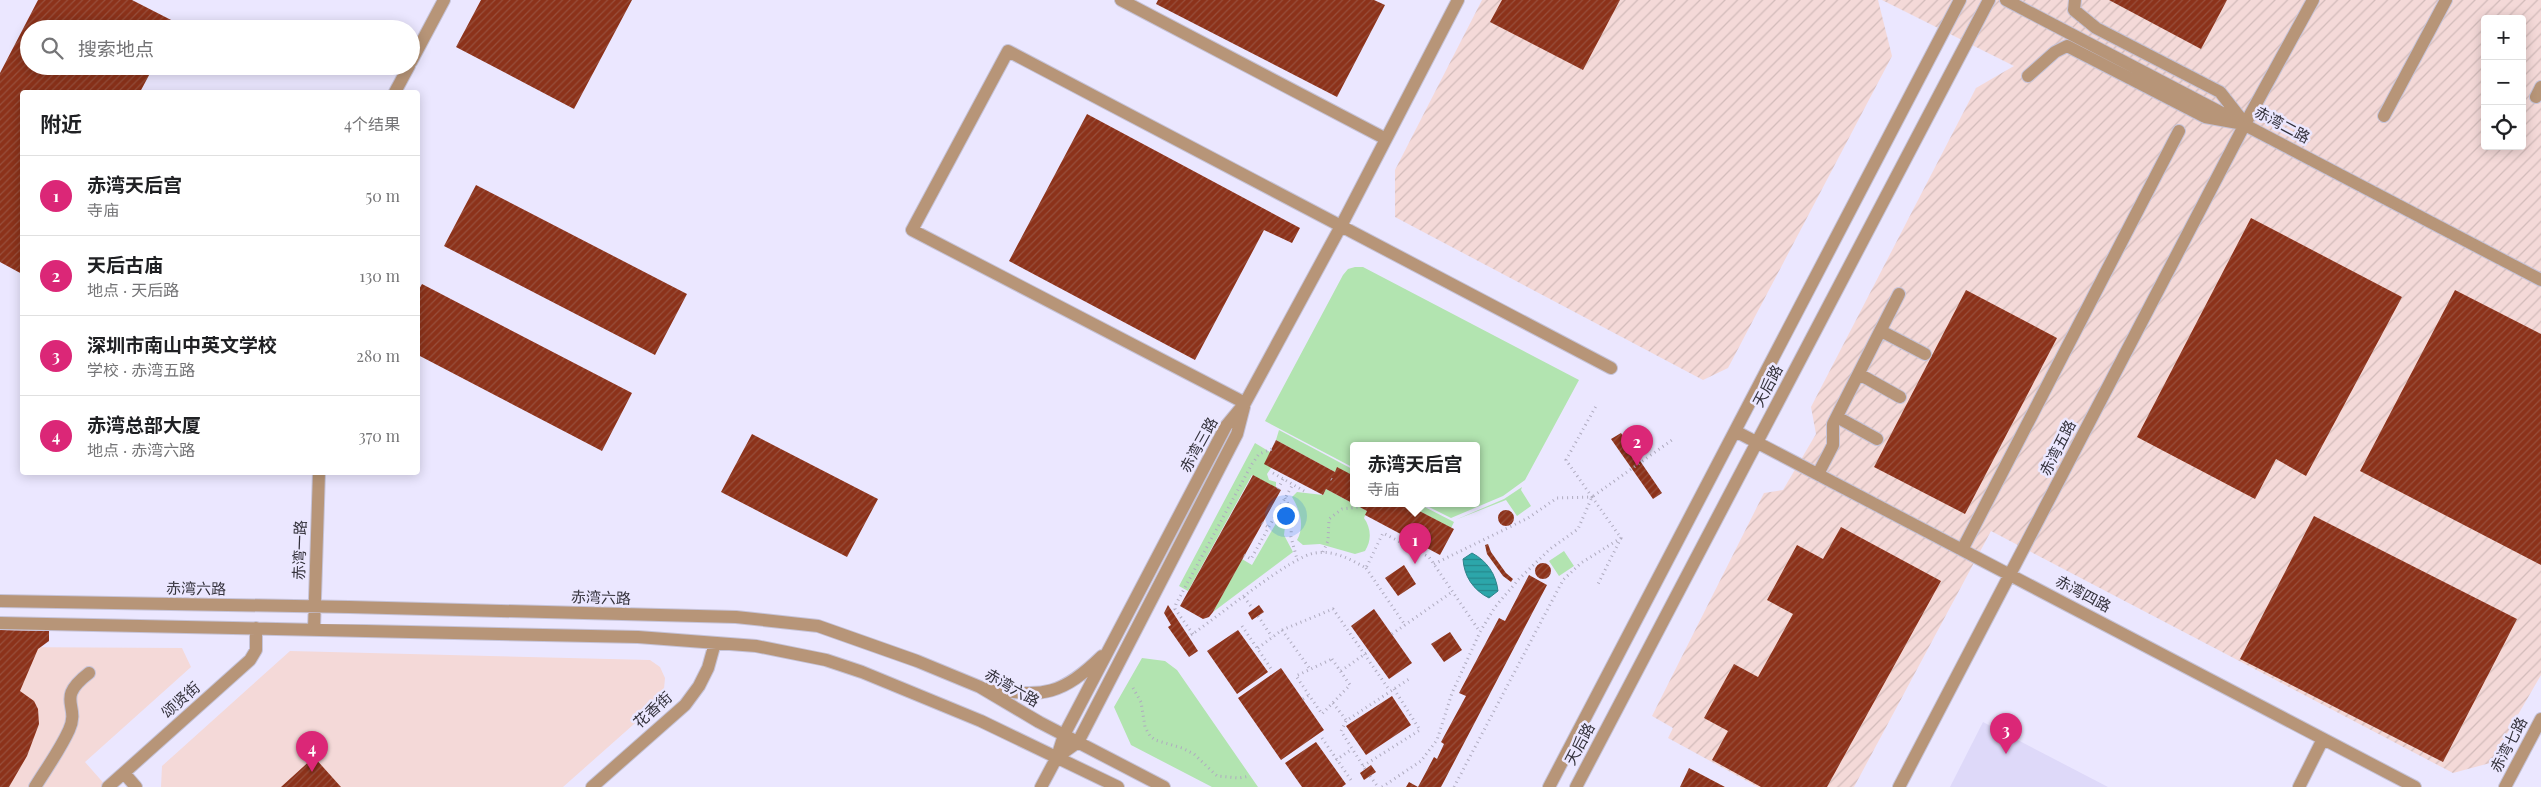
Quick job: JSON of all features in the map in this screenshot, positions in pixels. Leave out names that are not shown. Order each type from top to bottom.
[{"type":"street","points":[[420,45],[444,0]]},
{"type":"street","points":[[1121,0],[1386,139]]},
{"type":"street","name":"天后路","points":[[1549,787],[1960,0]]},
{"type":"street","name":"天后路","points":[[1576,787],[1989,0]]},
{"type":"street","name":"赤湾二路","points":[[2006,0],[2541,280]]},
{"type":"street","points":[[2075,0],[2074,10],[2096,28],[2220,92],[2245,124]]},
{"type":"street","name":"赤湾五路","points":[[1899,787],[2245,124],[2313,0]]},
{"type":"street","points":[[2384,116],[2446,0]]},
{"type":"street","points":[[1452,2],[1386,139],[1341,226],[1245,403],[912,230],[1008,51],[1341,226],[1611,368]]},
{"type":"street","points":[[2028,76],[2055,52],[2067,46],[2205,117],[2245,124]]},
{"type":"street","points":[[396,90],[404,75]]},
{"type":"street","points":[[1962,550],[2179,131]]},
{"type":"street","points":[[1818,474],[1833,445],[1833,424],[1899,294]]},
{"type":"street","points":[[1880,330],[1924,354]]},
{"type":"street","points":[[1859,374],[1900,397]]},
{"type":"street","name":"赤湾三路","points":[[1041,787],[1057,757],[1064,735],[1226,426],[1245,403]]},
{"type":"street","name":"赤湾三路","points":[[1057,757],[1078,742],[1237,434],[1245,403]]},
{"type":"street","points":[[1837,418],[1877,439]]},
{"type":"street","name":"赤湾四路","points":[[1735,431],[2415,787]]},
{"type":"street","name":"赤湾一路","points":[[314,629],[319,475]]},
{"type":"street","name":"赤湾六路","points":[[0,602],[736,617],[789,621],[818,626],[917,660],[980,686],[1064,735],[1164,787]]},
{"type":"street","points":[[0,623],[638,637],[756,646],[795,653],[862,672],[930,698],[1118,787]]},
{"type":"street","name":"颂贤街","points":[[108,787],[250,660],[256,650],[256,628]]},
{"type":"street","name":"花香街","points":[[592,787],[685,705],[699,686],[708,668],[715,643]]},
{"type":"street","points":[[980,686],[1015,693],[1051,692],[1082,674],[1111,647]]},
{"type":"street","points":[[35,787],[68,732],[71,719],[69,703],[72,688],[89,672]]},
{"type":"street","name":"赤湾七路","points":[[2505,787],[2541,719]]},
{"type":"street","points":[[2298,787],[2323,739]]},
{"type":"street","points":[[124,774],[136,787]]},
{"type":"path","points":[[1596,406],[1566,460],[1621,538]]},
{"type":"path","points":[[1382,787],[1421,761],[1437,740],[1452,693],[1480,632],[1495,607],[1519,579],[1550,549],[1578,529],[1592,497],[1672,440]]},
{"type":"path","points":[[1272,449],[1259,454],[1252,464],[1176,604],[1175,608],[1192,634],[1297,559],[1313,553],[1323,552],[1343,556],[1366,568],[1405,625]]},
{"type":"path","points":[[1273,473],[1304,491]]},
{"type":"path","points":[[1278,488],[1283,479]]},
{"type":"path","points":[[1244,555],[1251,559],[1292,484]]},
{"type":"path","points":[[1285,497],[1292,511],[1291,537],[1297,559]]},
{"type":"path","points":[[1434,564],[1528,518],[1557,498],[1592,497]]},
{"type":"path","points":[[1323,552],[1328,541],[1329,519],[1342,508],[1360,507]]},
{"type":"path","points":[[1262,523],[1268,527]]},
{"type":"path","points":[[1366,568],[1383,533],[1429,557],[1480,632]]},
{"type":"path","points":[[1598,584],[1621,538]]},
{"type":"path","points":[[1454,787],[1563,580],[1581,563],[1621,538]]},
{"type":"path","points":[[1392,634],[1452,592]]},
{"type":"path","points":[[1244,597],[1253,609]]},
{"type":"path","points":[[1258,648],[1282,630],[1333,609],[1364,654],[1392,690],[1420,730],[1364,767],[1341,732],[1346,721],[1392,690],[1409,679]]},
{"type":"path","points":[[1258,616],[1272,637]]},
{"type":"path","points":[[1242,626],[1272,670]]},
{"type":"path","points":[[1282,630],[1310,669]]},
{"type":"path","points":[[1341,671],[1369,651]]},
{"type":"path","points":[[1332,659],[1350,684],[1322,714],[1296,676],[1310,669],[1332,659]]},
{"type":"path","points":[[1133,688],[1141,702],[1145,727],[1155,740],[1182,748],[1204,762],[1217,776],[1239,778],[1250,776]]},
{"type":"path","points":[[1303,699],[1309,695]]},
{"type":"path","points":[[1333,702],[1346,721]]},
{"type":"path","points":[[1322,738],[1350,780]]},
{"type":"path","points":[[1336,760],[1352,749]]},
{"type":"path","points":[[1370,776],[1378,787]]},
{"type":"shaded area","points":[[1482,0],[1878,0],[1892,56],[1728,368],[1703,380],[1395,217],[1395,170]]},
{"type":"shaded area","points":[[1882,0],[2541,0],[2541,675],[2490,763],[2453,773],[1991,531],[1854,787],[1758,787],[1668,738],[1673,728],[1652,716],[1764,493],[1783,490],[1816,434],[1811,407],[1976,88],[2014,66]]},
{"type":"shaded area","points":[[1363,267],[1579,380],[1525,480],[1503,496],[1480,506],[1480,442],[1350,442],[1350,466],[1265,421],[1343,275],[1348,269]]},
{"type":"shaded area","points":[[1279,430],[1350,468],[1350,475],[1335,472],[1276,440]]},
{"type":"shaded area","points":[[1255,443],[1270,452],[1271,468],[1267,474],[1269,480],[1276,482],[1276,488],[1252,475],[1188,591],[1179,586]]},
{"type":"shaded area","points":[[1522,487],[1521,490],[1531,506],[1517,516],[1506,500],[1455,520],[1504,499]]},
{"type":"shaded area","points":[[1326,489],[1350,502],[1350,507],[1360,507],[1367,511],[1364,518],[1368,526],[1370,538],[1365,551],[1355,554],[1320,544],[1303,545],[1297,540],[1301,524],[1297,507],[1292,497],[1297,492],[1323,495]]},
{"type":"shaded area","points":[[1412,507],[1425,507],[1454,522],[1451,528]]},
{"type":"shaded area","points":[[1429,507],[1477,507],[1451,518]]},
{"type":"shaded area","points":[[1282,513],[1286,518],[1284,535],[1293,552],[1213,612],[1242,559],[1252,565]]},
{"type":"shaded area","points":[[1564,551],[1574,566],[1559,576],[1549,561]]},
{"type":"shaded area","points":[[1472,553],[1486,564],[1495,579],[1498,591],[1489,598],[1478,591],[1467,577],[1463,559]]},
{"type":"shaded area","points":[[0,647],[182,648],[191,667],[85,762],[107,787],[0,787]]},
{"type":"shaded area","points":[[290,651],[650,660],[660,667],[665,678],[660,701],[563,787],[161,787],[162,766]]},
{"type":"shaded area","points":[[1142,658],[1165,661],[1177,670],[1258,787],[1212,787],[1131,745],[1114,707]]},
{"type":"shaded area","points":[[1983,722],[2108,787],[1950,787]]},
{"type":"building","points":[[38,0],[132,0],[171,20],[28,20]]},
{"type":"building","points":[[481,0],[632,0],[574,109],[456,47]]},
{"type":"building","points":[[1158,0],[1374,0],[1385,5],[1337,97],[1156,4]]},
{"type":"building","points":[[1502,0],[1620,0],[1583,70],[1490,22]]},
{"type":"building","points":[[2109,0],[2227,0],[2201,49]]},
{"type":"building","points":[[20,35],[20,75],[149,75],[141,90],[20,90],[20,273],[0,262],[0,73]]},
{"type":"building","points":[[1087,114],[1300,228],[1292,243],[1264,230],[1195,360],[1009,261]]},
{"type":"building","points":[[476,185],[687,294],[655,355],[444,246]]},
{"type":"building","points":[[2251,218],[2402,297],[2306,476],[2276,459],[2255,499],[2137,437]]},
{"type":"building","points":[[422,284],[632,393],[602,451],[420,356],[420,288]]},
{"type":"building","points":[[1966,290],[2057,338],[1965,514],[1874,467]]},
{"type":"building","points":[[2455,290],[2541,334],[2541,565],[2360,471]]},
{"type":"building","points":[[1621,433],[1662,493],[1653,499],[1611,439]]},
{"type":"building","points":[[752,434],[878,499],[847,557],[721,492]]},
{"type":"building","points":[[1276,440],[1335,472],[1337,467],[1350,474],[1350,502],[1326,489],[1323,495],[1264,464]]},
{"type":"building","points":[[1253,475],[1281,490],[1213,612],[1209,617],[1203,619],[1180,606]]},
{"type":"building","points":[[1360,507],[1412,507],[1454,529],[1440,555],[1365,515],[1367,511]]},
{"type":"building","points":[[1506,510],[1512,512],[1514,518],[1512,524],[1506,526],[1500,524],[1498,518],[1500,512]]},
{"type":"building","points":[[2314,516],[2517,619],[2443,762],[2240,659]]},
{"type":"building","points":[[1841,527],[1941,581],[1827,787],[1761,787],[1712,760],[1728,731],[1704,718],[1734,664],[1758,677],[1793,614],[1767,600],[1797,545],[1823,559]]},
{"type":"building","points":[[1488,544],[1491,552],[1506,573],[1513,579],[1511,582],[1503,576],[1487,554],[1485,545]]},
{"type":"building","points":[[1543,563],[1549,565],[1551,571],[1549,577],[1543,579],[1537,577],[1535,571],[1537,565]]},
{"type":"building","points":[[1404,565],[1416,584],[1398,596],[1385,578]]},
{"type":"building","points":[[1529,575],[1547,585],[1441,787],[1418,787],[1434,757],[1437,759],[1444,744],[1441,742],[1466,696],[1459,693],[1499,618],[1505,621]]},
{"type":"building","points":[[1168,605],[1198,651],[1189,657],[1168,627],[1171,625],[1164,613]]},
{"type":"building","points":[[1259,605],[1264,612],[1252,620],[1248,613]]},
{"type":"building","points":[[1374,609],[1412,663],[1389,679],[1351,626]]},
{"type":"building","points":[[0,630],[49,631],[49,641],[38,649],[20,691],[34,701],[38,709],[39,724],[27,756],[9,787],[0,787]]},
{"type":"building","points":[[1238,630],[1268,672],[1237,694],[1207,651]]},
{"type":"building","points":[[1450,632],[1462,650],[1444,662],[1431,644]]},
{"type":"building","points":[[1281,668],[1324,730],[1281,760],[1238,698]]},
{"type":"building","points":[[1392,696],[1411,725],[1366,755],[1346,726]]},
{"type":"building","points":[[1316,742],[1346,784],[1342,787],[1302,787],[1285,763]]},
{"type":"building","points":[[314,757],[341,787],[281,787]]},
{"type":"building","points":[[1371,765],[1376,772],[1364,780],[1360,773]]},
{"type":"building","points":[[1689,768],[1725,787],[1680,787]]},
{"type":"building","points":[[1409,782],[1418,787],[1406,787]]},
{"type":"place","name":"天后古庙","points":[[1637,466]]},
{"type":"place","name":"赤湾天后宫","points":[[1415,564]]},
{"type":"place","name":"深圳市南山中英文学校","points":[[2006,754]]},
{"type":"place","name":"赤湾总部大厦","points":[[312,772]]}]
